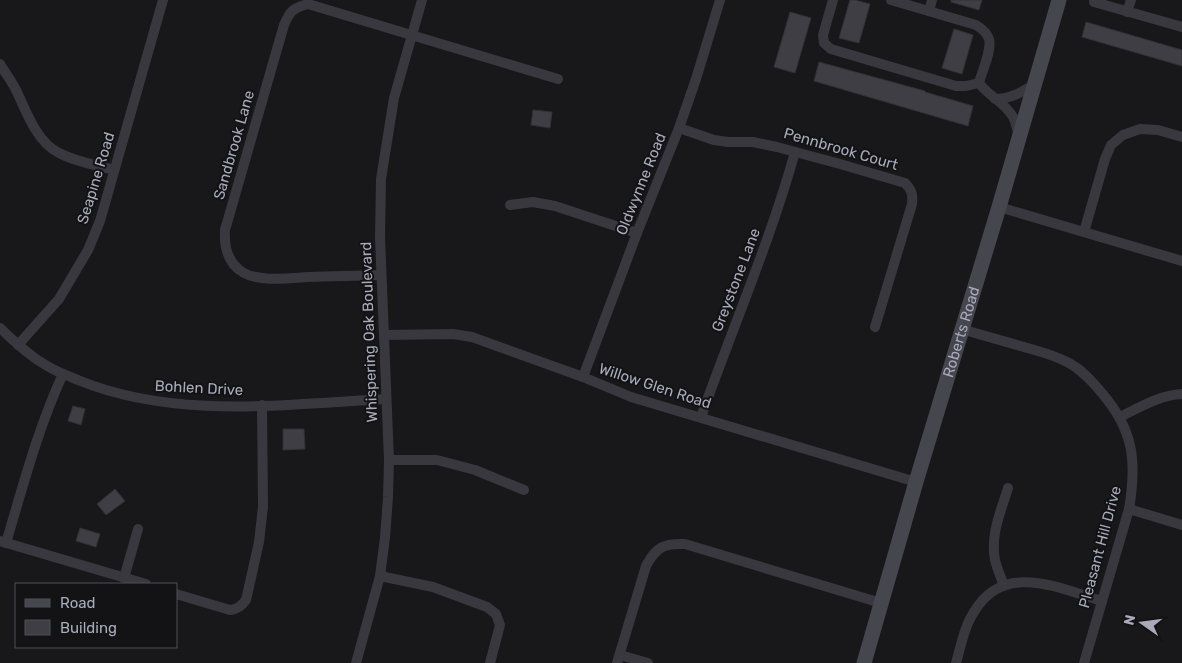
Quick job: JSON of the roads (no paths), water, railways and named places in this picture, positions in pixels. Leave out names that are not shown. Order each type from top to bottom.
[{"type":"main road","name":"Roberts Road","points":[[864,663],[1059,0]]},
{"type":"street","name":"Seapine Road","points":[[18,345],[59,299],[88,250],[100,221],[164,0]]},
{"type":"street","name":"Whispering Oak Boulevard","points":[[356,663],[380,576],[385,538],[389,460],[381,275],[381,179],[394,98],[422,0]]},
{"type":"street","name":"Oldwynne Road","points":[[583,377],[679,128],[720,0]]},
{"type":"street","points":[[833,0],[823,35],[824,43],[831,49],[956,86],[979,83]]},
{"type":"street","points":[[891,0],[976,24],[984,31],[989,38],[989,48],[979,83]]},
{"type":"street","points":[[929,11],[932,0]]},
{"type":"street","points":[[1127,12],[1130,0]]},
{"type":"street","points":[[1094,2],[1182,27]]},
{"type":"street","name":"Sandbrook Lane","points":[[381,275],[270,279],[251,277],[235,266],[226,249],[224,240],[225,230],[284,25],[289,14],[297,7],[308,4],[558,79]]},
{"type":"street","points":[[0,64],[17,92],[31,124],[48,145],[58,153],[114,170]]},
{"type":"street","points":[[979,83],[984,90],[1014,117],[1019,137]]},
{"type":"street","points":[[995,99],[1011,98],[1035,84]]},
{"type":"street","name":"Pennbrook Court","points":[[679,128],[714,140],[753,142],[796,152],[898,180],[905,183],[911,189],[913,196],[912,204],[875,327]]},
{"type":"street","points":[[1084,232],[1105,159],[1111,145],[1123,135],[1140,129],[1158,130],[1182,137]]},
{"type":"street","name":"Greystone Lane","points":[[701,417],[784,194],[796,152]]},
{"type":"street","points":[[510,205],[532,202],[555,206],[637,234]]},
{"type":"street","points":[[999,208],[1182,260]]},
{"type":"street","name":"Bohlen Drive","points":[[0,328],[40,362],[63,374],[107,391],[144,400],[186,405],[262,406],[386,399]]},
{"type":"street","name":"Pleasant Hill Drive","points":[[961,329],[1042,352],[1066,361],[1088,376],[1111,404],[1120,417],[1128,437],[1133,462],[1133,487],[1129,510],[1084,663]]},
{"type":"street","name":"Willow Glen Road","points":[[384,335],[453,334],[472,337],[583,377],[632,397],[916,482]]},
{"type":"street","points":[[63,374],[50,402],[3,542],[142,583]]},
{"type":"street","points":[[1120,417],[1150,402],[1172,394],[1182,394]]},
{"type":"street","points":[[178,595],[230,610],[237,609],[246,600],[259,542],[263,507],[262,406]]},
{"type":"street","points":[[389,460],[437,460],[475,470],[524,490]]},
{"type":"street","points":[[1004,586],[995,560],[994,548],[996,526],[1008,488]]},
{"type":"street","points":[[1129,510],[1182,525]]},
{"type":"street","points":[[124,578],[138,529]]},
{"type":"street","points":[[648,663],[618,659],[646,566],[652,554],[662,546],[674,543],[685,544],[881,603]]},
{"type":"street","points":[[380,576],[433,588],[488,607],[496,614],[500,625],[490,663]]},
{"type":"street","points":[[956,663],[973,613],[986,597],[1004,586],[1023,582],[1043,584],[1102,601]]}]
